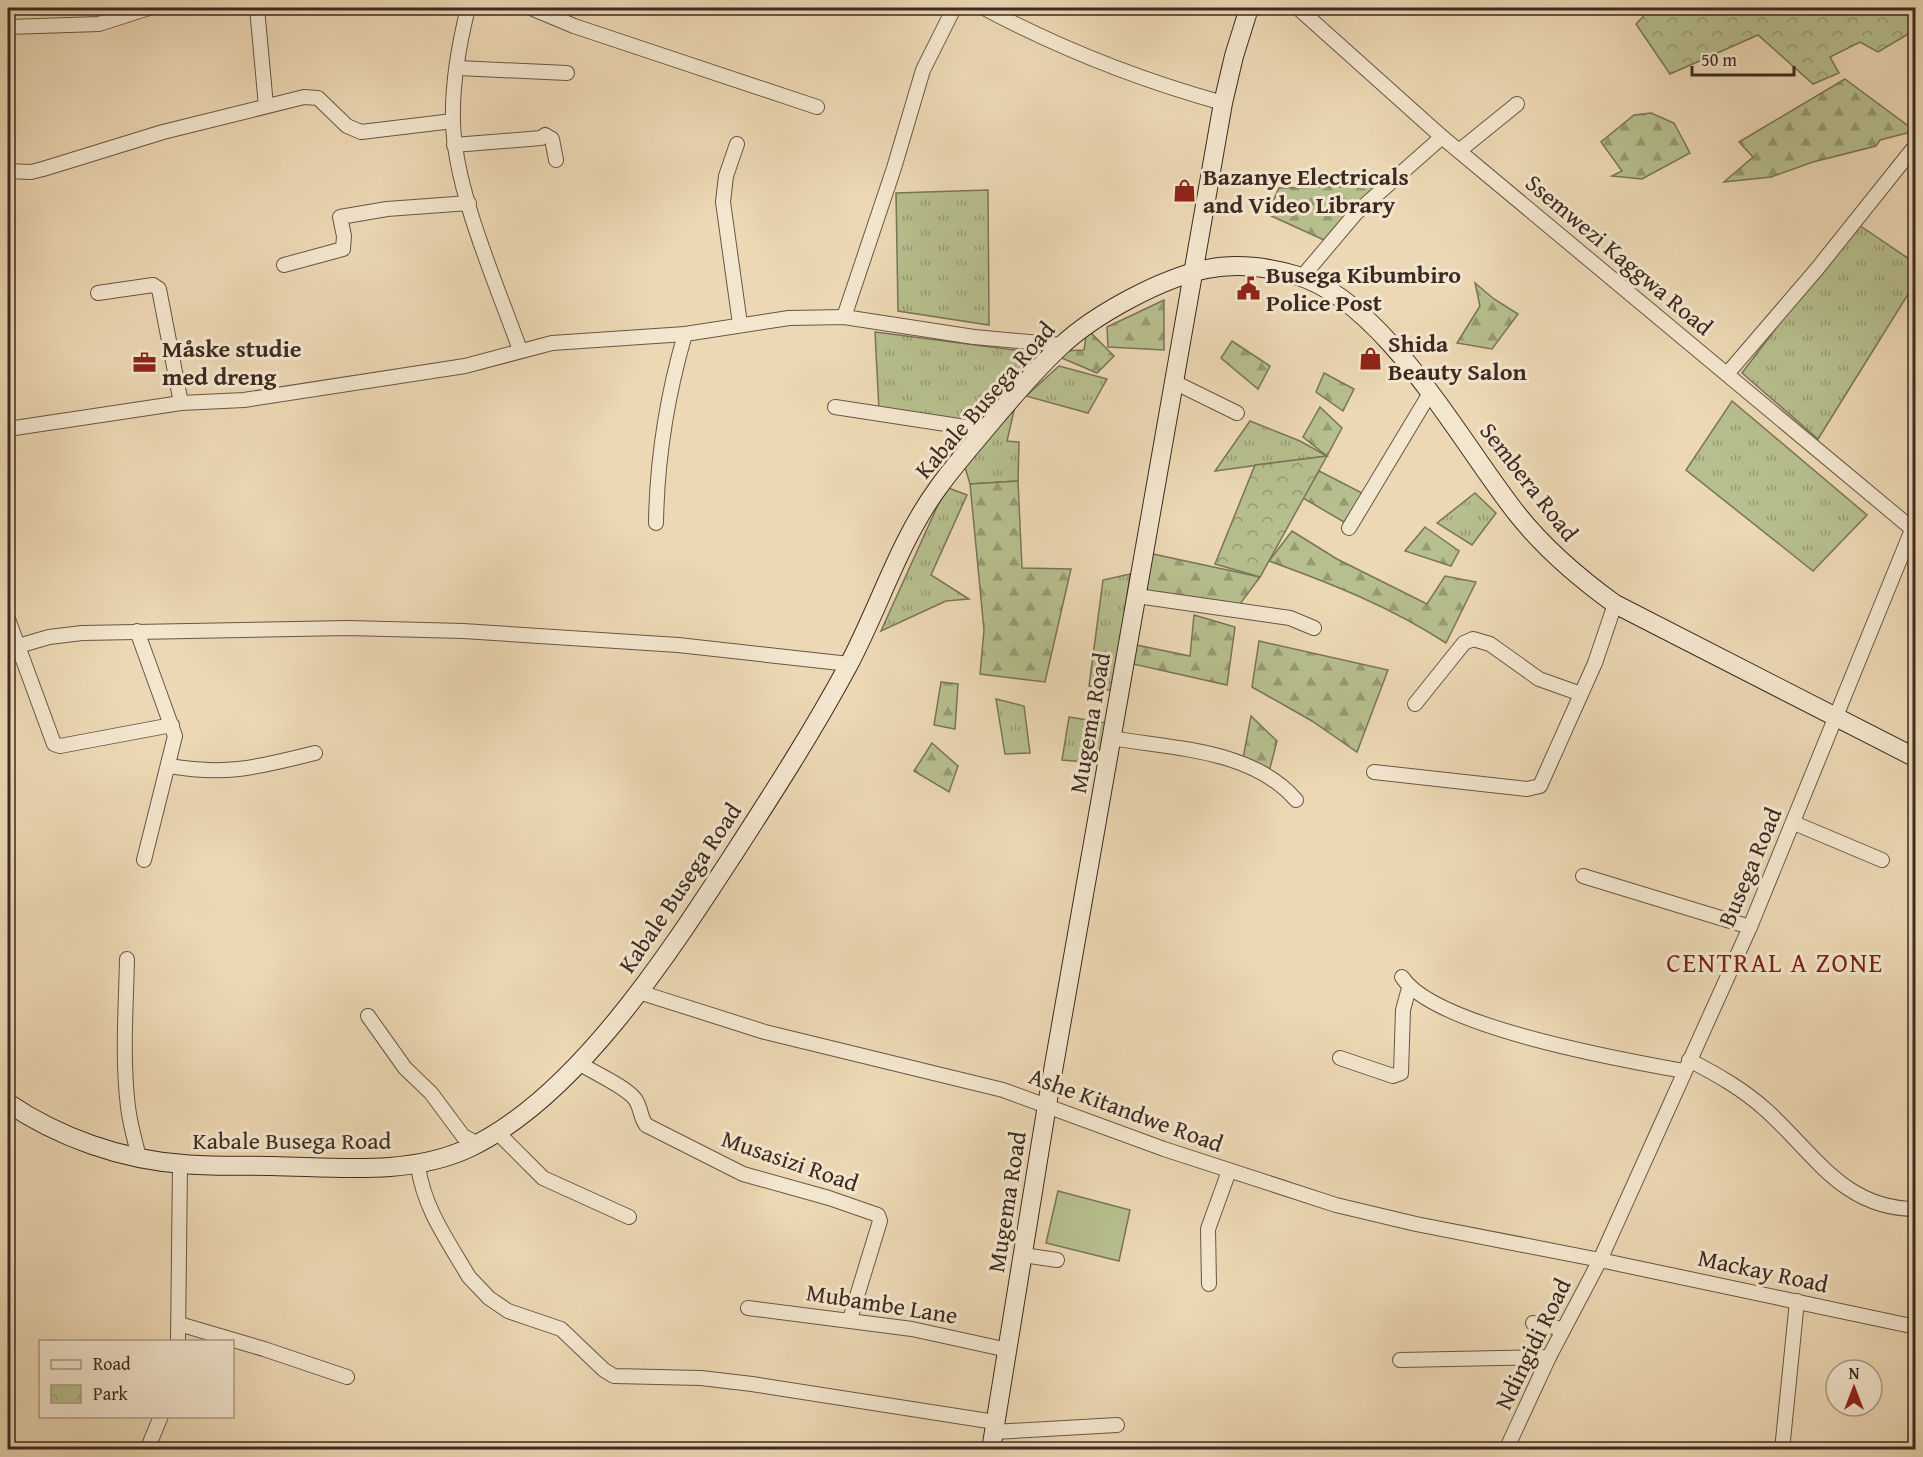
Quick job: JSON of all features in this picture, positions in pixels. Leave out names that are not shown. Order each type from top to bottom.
[{"type":"street","points":[[8,27],[99,24],[149,8]]},
{"type":"street","points":[[257,8],[266,106]]},
{"type":"street","points":[[468,8],[458,68],[453,121],[454,145],[469,203],[520,350]]},
{"type":"street","points":[[531,8],[574,26],[817,107]]},
{"type":"street","points":[[844,317],[894,168],[923,70],[954,8]]},
{"type":"street","points":[[984,8],[1106,66],[1172,89],[1223,103]]},
{"type":"street","name":"Mugema Road","points":[[993,1434],[1047,1105],[1223,103],[1249,8]]},
{"type":"street","name":"Ssemwezi Kaggwa Road","points":[[1298,8],[1459,152],[1914,527]]},
{"type":"street","points":[[458,68],[567,73]]},
{"type":"street","points":[[8,171],[31,172],[43,169],[163,132],[304,97],[318,98],[347,126],[361,132],[453,121]]},
{"type":"street","points":[[1459,152],[1517,104]]},
{"type":"street","points":[[454,145],[541,138],[545,135],[552,139],[556,160]]},
{"type":"street","points":[[1302,277],[1356,213],[1442,137]]},
{"type":"street","points":[[737,144],[726,176],[723,202],[740,324]]},
{"type":"street","points":[[1727,374],[1812,276],[1916,145]]},
{"type":"street","points":[[284,265],[343,249],[344,236],[340,217],[387,209],[469,203]]},
{"type":"street","name":"Sembera Road","points":[[1193,273],[1212,268],[1243,266],[1275,270],[1321,285],[1346,303],[1381,334],[1430,393],[1516,512],[1535,535],[1574,574],[1615,604],[1916,758]]},
{"type":"street","name":"Kabale Busega Road","points":[[8,1103],[62,1134],[139,1157],[180,1164],[418,1166],[478,1144],[497,1132],[530,1108],[579,1063],[639,992],[681,935],[763,810],[849,664],[927,503],[956,464],[1062,345],[1121,305],[1193,273]]},
{"type":"street","points":[[98,292],[153,285],[159,289],[181,403]]},
{"type":"street","points":[[8,429],[181,403],[244,400],[465,366],[520,350],[581,339],[685,334],[789,318],[844,317],[974,337],[1062,345]]},
{"type":"street","points":[[656,523],[657,469],[663,422],[685,334]]},
{"type":"street","points":[[1174,382],[1237,413]]},
{"type":"street","points":[[1349,528],[1430,393]]},
{"type":"street","points":[[835,407],[985,430]]},
{"type":"street","name":"Busega Road","points":[[1600,1260],[1750,927],[1914,527]]},
{"type":"street","points":[[1137,596],[1290,618],[1314,628]]},
{"type":"street","points":[[1374,772],[1527,789],[1540,786],[1581,694],[1615,604]]},
{"type":"street","points":[[8,619],[12,647],[54,744],[60,746],[172,725]]},
{"type":"street","points":[[12,647],[63,635],[137,631],[348,628],[463,631],[678,645],[849,664]]},
{"type":"street","points":[[137,631],[175,736],[144,860]]},
{"type":"street","points":[[1415,704],[1464,643],[1473,639],[1490,644],[1539,679],[1581,694]]},
{"type":"street","points":[[1112,738],[1233,760],[1284,786],[1296,800]]},
{"type":"street","points":[[169,766],[204,772],[240,771],[315,753]]},
{"type":"street","points":[[1794,823],[1882,860]]},
{"type":"street","points":[[1583,876],[1750,927]]},
{"type":"street","points":[[127,959],[124,1036],[128,1108],[139,1157]]},
{"type":"street","points":[[1340,1058],[1393,1076],[1401,1073],[1405,982],[1447,1010],[1492,1027],[1686,1065],[1726,1079],[1766,1110],[1832,1177],[1858,1196],[1895,1209],[1916,1209]]},
{"type":"street","name":"Ashe Kitandwe Road","points":[[639,992],[765,1032],[1003,1090],[1229,1171],[1336,1204],[1404,1221],[1600,1260]]},
{"type":"street","points":[[368,1016],[405,1068],[431,1093],[463,1136],[478,1144]]},
{"type":"street","name":"Musasizi Road","points":[[579,1063],[632,1095],[646,1125],[723,1166],[878,1215],[880,1221],[850,1319]]},
{"type":"street","points":[[497,1132],[543,1178],[629,1217]]},
{"type":"street","points":[[178,1340],[180,1164]]},
{"type":"street","points":[[418,1166],[421,1190],[430,1210],[469,1278],[508,1311],[561,1329],[604,1370],[614,1376],[701,1378],[752,1384],[993,1434],[1117,1425]]},
{"type":"street","points":[[1209,1284],[1208,1229],[1229,1171]]},
{"type":"street","points":[[1023,1255],[1057,1260]]},
{"type":"street","name":"Mackay Road","points":[[1600,1260],[1916,1327]]},
{"type":"street","name":"Ndingidi Road","points":[[1506,1449],[1549,1357],[1600,1260]]},
{"type":"street","points":[[1782,1449],[1797,1301]]},
{"type":"street","name":"Mubambe Lane","points":[[748,1308],[850,1319],[964,1339],[1008,1350]]},
{"type":"street","points":[[1533,1323],[1563,1329]]},
{"type":"street","points":[[179,1324],[233,1340]]},
{"type":"street","points":[[234,1340],[347,1377]]},
{"type":"street","points":[[1400,1360],[1549,1357]]},
{"type":"street","points":[[147,1449],[160,1418]]},
{"type":"green space","points":[[1651,8],[1667,13],[1686,8],[1915,8],[1915,30],[1878,52],[1860,42],[1830,57],[1839,73],[1813,84],[1758,35],[1670,74],[1636,24]]},
{"type":"green space","points":[[1845,79],[1915,131],[1880,140],[1876,146],[1813,162],[1771,177],[1724,182],[1753,157],[1739,142]]},
{"type":"green space","points":[[1651,113],[1674,123],[1690,153],[1642,179],[1612,176],[1622,171],[1601,142],[1634,115]]},
{"type":"green space","points":[[1376,186],[1324,240],[1267,214],[1279,188]]},
{"type":"green space","points":[[988,190],[989,325],[898,311],[896,193]]},
{"type":"green space","points":[[1856,223],[1915,263],[1915,283],[1818,439],[1742,373]]},
{"type":"green space","points":[[1475,283],[1494,299],[1518,314],[1492,349],[1457,343],[1480,306]]},
{"type":"green space","points":[[1164,300],[1164,350],[1108,347],[1107,327]]},
{"type":"green space","points":[[1087,329],[1114,356],[1097,373],[1057,356],[1062,351],[1084,350]]},
{"type":"green space","points":[[875,332],[1044,354],[975,424],[879,410]]},
{"type":"green space","points":[[1232,341],[1270,366],[1258,389],[1221,358]]},
{"type":"green space","points":[[1059,366],[1107,379],[1088,413],[1026,396]]},
{"type":"green space","points":[[1324,373],[1354,389],[1343,411],[1316,392]]},
{"type":"green space","points":[[1732,401],[1867,515],[1813,571],[1686,470]]},
{"type":"green space","points":[[1015,406],[1007,441],[1019,442],[1018,481],[970,484],[964,464]]},
{"type":"green space","points":[[1320,407],[1342,428],[1327,456],[1303,437]]},
{"type":"green space","points":[[1250,421],[1300,441],[1327,456],[1215,471]]},
{"type":"green space","points":[[1327,456],[1260,577],[1215,564],[1255,465]]},
{"type":"green space","points":[[1319,471],[1364,494],[1344,522],[1303,498]]},
{"type":"green space","points":[[1018,481],[1022,568],[1071,569],[1045,682],[980,674],[984,630],[970,484]]},
{"type":"green space","points":[[946,487],[967,495],[931,575],[969,599],[946,601],[881,631]]},
{"type":"green space","points":[[1475,493],[1496,513],[1472,545],[1437,523]]},
{"type":"green space","points":[[1425,527],[1459,551],[1451,566],[1405,551]]},
{"type":"green space","points":[[1292,531],[1337,559],[1427,604],[1445,576],[1476,582],[1446,643],[1404,618],[1360,597],[1269,561]]},
{"type":"green space","points":[[1153,554],[1260,577],[1240,604],[1138,589]]},
{"type":"green space","points":[[1130,574],[1114,691],[1089,686],[1103,580]]},
{"type":"green space","points":[[1194,615],[1235,627],[1227,685],[1133,664],[1136,645],[1190,656]]},
{"type":"green space","points":[[1259,641],[1388,670],[1357,752],[1312,721],[1252,687]]},
{"type":"green space","points":[[941,682],[958,684],[955,729],[934,725]]},
{"type":"green space","points":[[996,699],[1024,706],[1030,753],[1005,754]]},
{"type":"green space","points":[[1251,716],[1277,741],[1269,772],[1243,758]]},
{"type":"green space","points":[[1069,717],[1107,723],[1099,763],[1062,760]]},
{"type":"green space","points":[[932,743],[958,766],[949,792],[914,771]]},
{"type":"green space","points":[[1058,1191],[1130,1210],[1119,1261],[1046,1243]]},
{"type":"place","name":"Bazanye Electricals and Video Library","points":[[1185,191]]},
{"type":"place","name":"Busega Kibumbiro Police Post","points":[[1248,289]]},
{"type":"place","name":"Shida Beauty Salon","points":[[1370,358]]},
{"type":"place","name":"Måske studie med dreng","points":[[144,363]]},
{"type":"district","name":"CENTRAL A ZONE","points":[[1775,963]]}]
